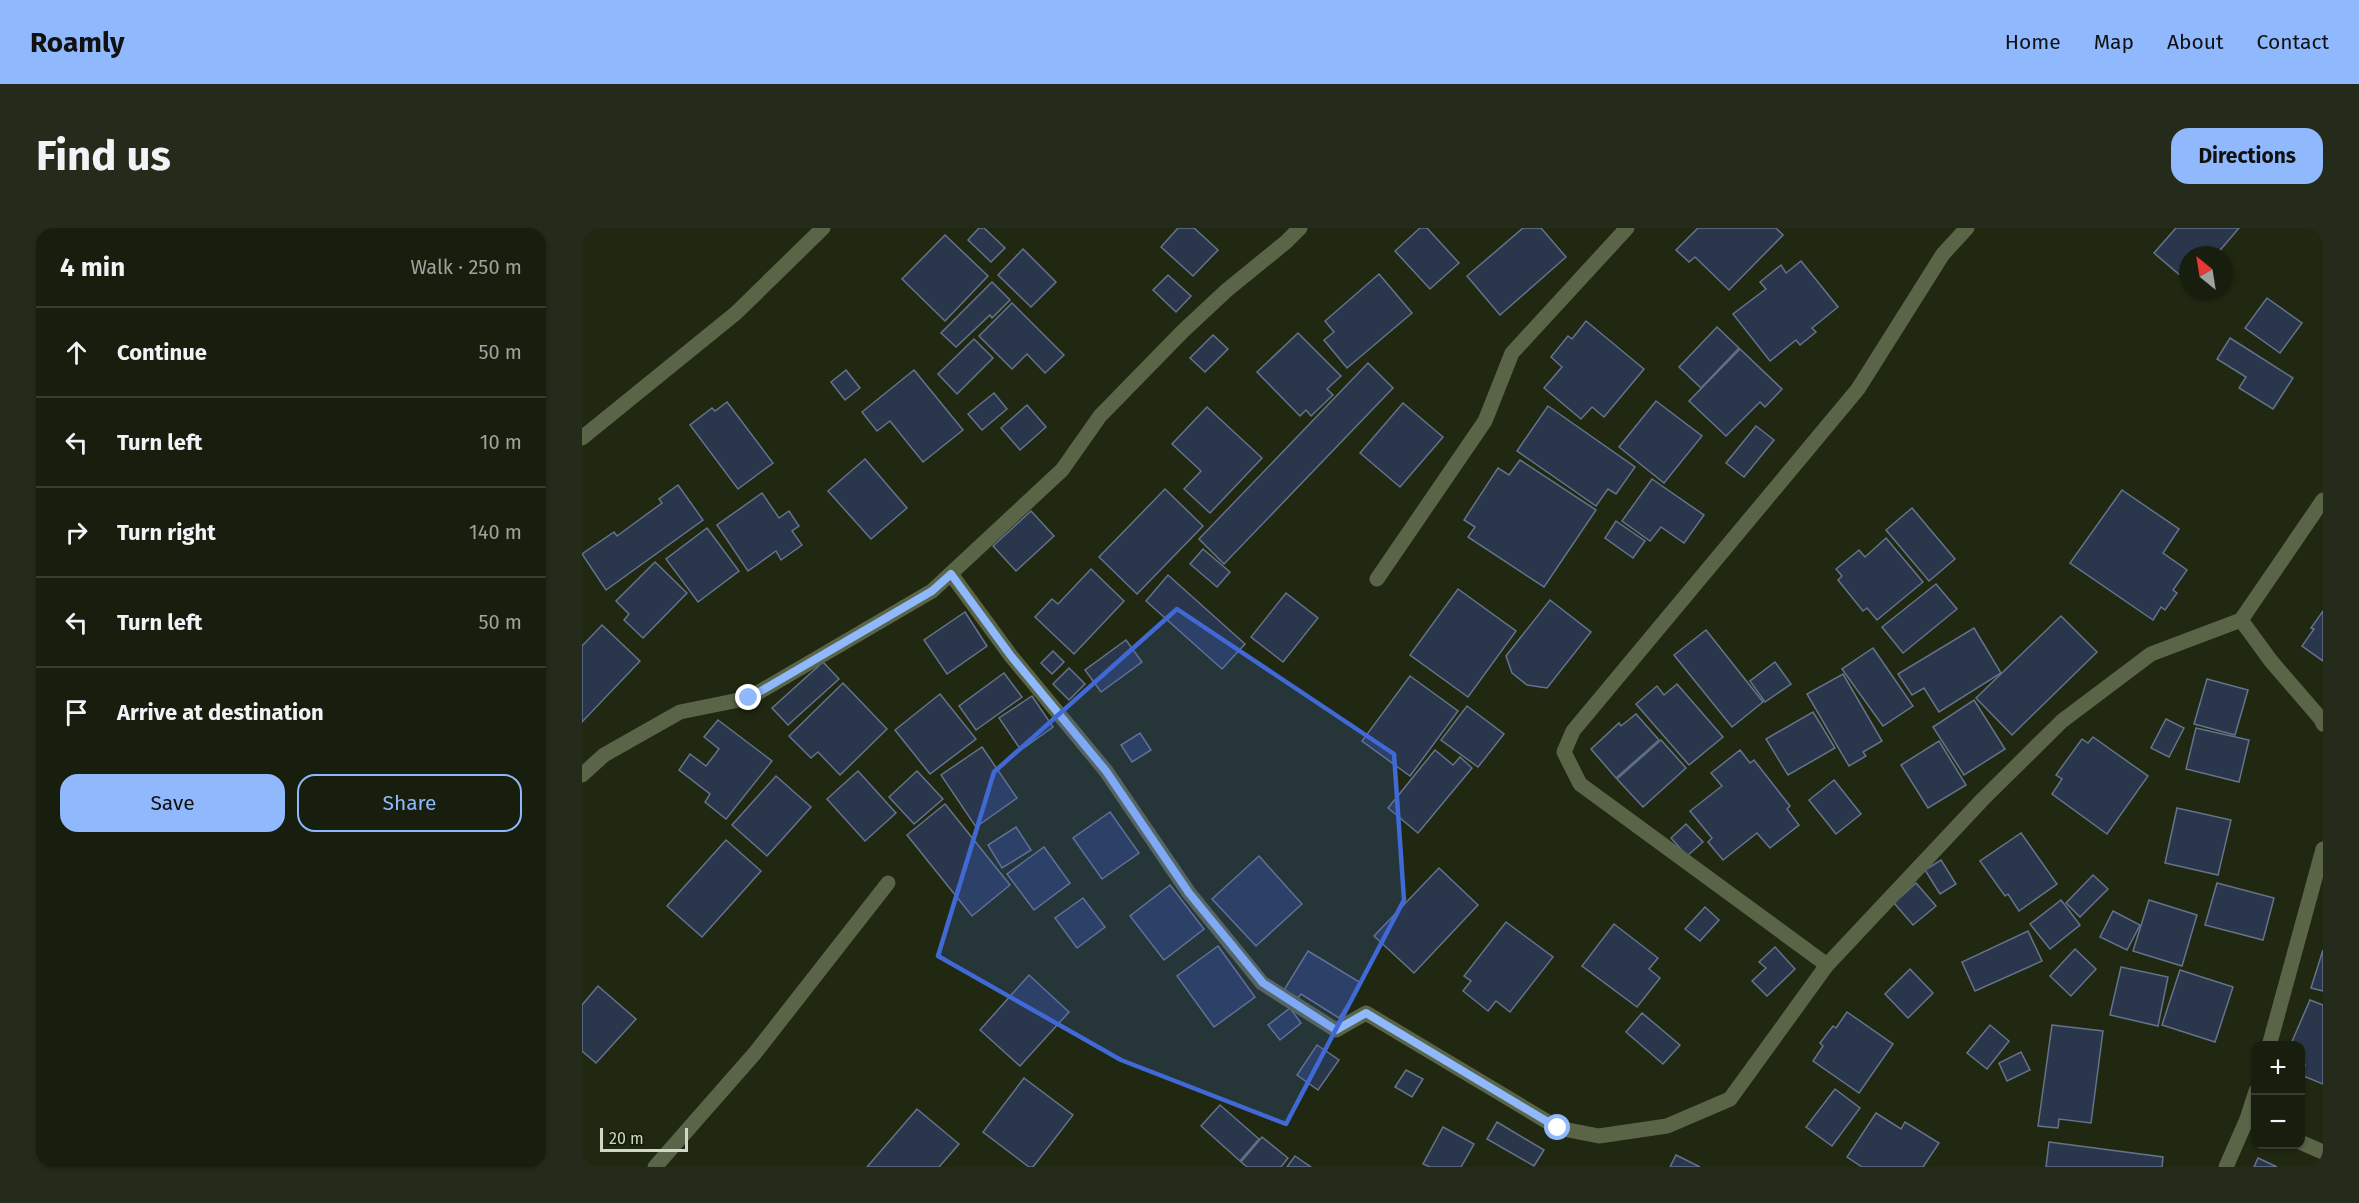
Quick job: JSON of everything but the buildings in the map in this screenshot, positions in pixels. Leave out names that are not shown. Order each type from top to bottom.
[{"type":"street","points":[[583,436],[736,313],[823,228]]},
{"type":"street","points":[[582,775],[604,755],[680,712],[749,698],[932,591],[1062,470],[1100,416],[1183,331],[1300,228]]},
{"type":"street","points":[[1377,579],[1485,420],[1512,353],[1628,228]]},
{"type":"street","points":[[1827,965],[1580,784],[1564,752],[1574,731],[1858,389],[1943,254],[1967,228]]},
{"type":"street","points":[[951,574],[1011,656],[1106,771],[1189,893],[1263,983],[1336,1030],[1366,1013],[1558,1128],[1599,1136],[1667,1126],[1730,1099],[1827,965],[1983,799],[2062,721],[2151,654],[2241,620],[2323,500]]},
{"type":"street","points":[[2241,620],[2271,661],[2323,724]]},
{"type":"street","points":[[2270,1041],[2323,849]]},
{"type":"street","points":[[655,1167],[755,1053],[888,882]]},
{"type":"street","points":[[2226,1167],[2251,1121]]},
{"type":"street","points":[[2305,1144],[2323,1152]]},
{"type":"highlighted area","points":[[1177,609],[1394,754],[1404,900],[1286,1124],[1121,1060],[938,956],[994,772]]},
{"type":"route","points":[[749,698],[932,591],[951,574],[1011,656],[1106,771],[1189,893],[1263,983],[1336,1030],[1366,1013],[1558,1128]]}]
